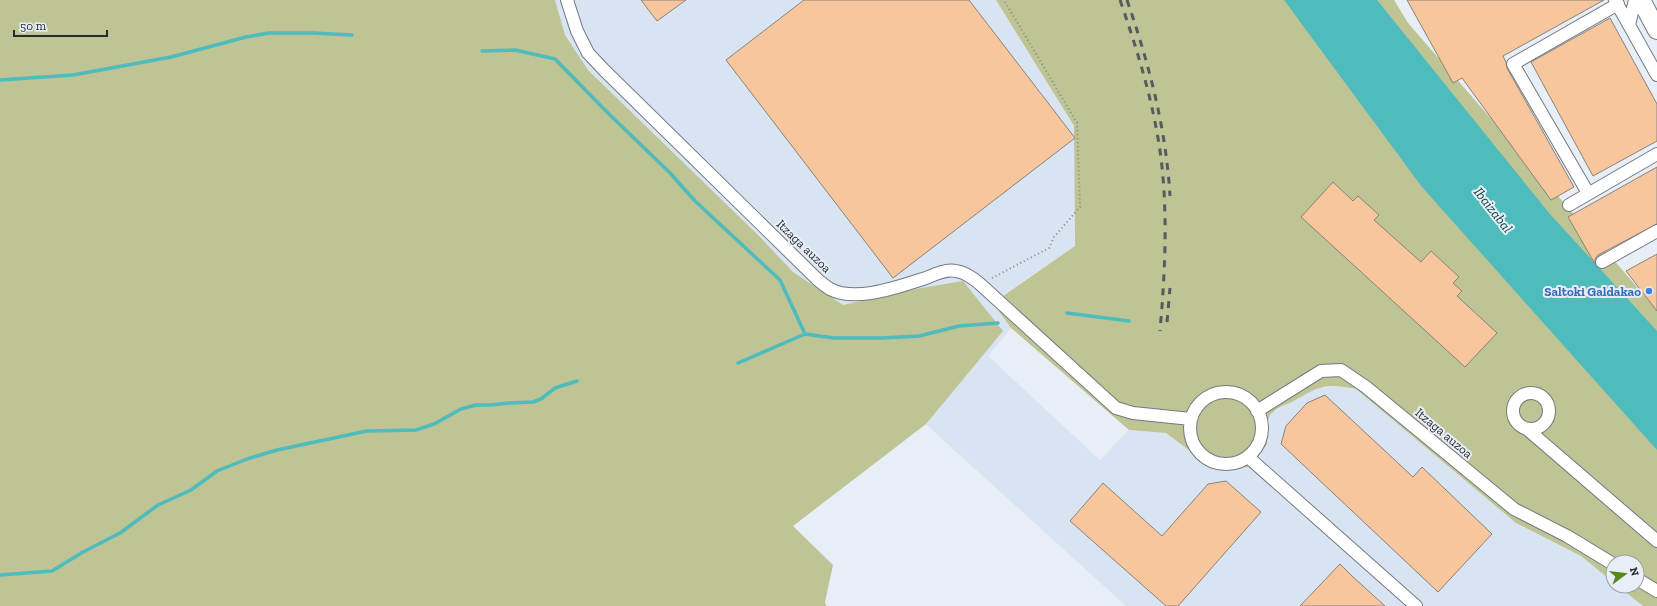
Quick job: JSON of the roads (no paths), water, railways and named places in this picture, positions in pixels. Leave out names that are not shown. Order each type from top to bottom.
[{"type":"highway","points":[[1641,0],[1657,30]]},
{"type":"street","name":"Itzaga auzoa","points":[[567,0],[577,31],[588,53],[818,280],[831,289],[844,294],[864,294],[903,285],[948,270],[968,275],[980,284],[1116,408],[1133,413],[1191,419]]},
{"type":"street","points":[[1629,25],[1635,0]]},
{"type":"street","points":[[1588,194],[1513,64],[1617,2],[1657,75]]},
{"type":"street","points":[[1569,205],[1657,154]]},
{"type":"street","points":[[1602,262],[1657,231]]},
{"type":"street","name":"Itzaga auzoa","points":[[1257,411],[1321,371],[1341,370],[1366,387],[1514,509],[1567,536],[1605,559]]},
{"type":"street","points":[[1227,392],[1239,395],[1250,401],[1257,411],[1261,421],[1262,430],[1259,440],[1255,449],[1248,457],[1238,462],[1227,464],[1216,463],[1206,458],[1198,451],[1192,441],[1190,430],[1191,419],[1196,408],[1204,399],[1215,393],[1227,392]]},
{"type":"street","points":[[1528,429],[1657,541]]},
{"type":"street","points":[[1248,457],[1415,606]]},
{"type":"street","points":[[1645,584],[1657,591]]},
{"type":"water","name":"Ibaizabal","points":[[1284,0],[1377,0],[1549,213],[1657,331],[1657,450],[1422,187]]},
{"type":"waterway","points":[[0,80],[73,75],[171,57],[246,37],[269,33],[352,35]]},
{"type":"waterway","points":[[482,51],[515,50],[555,59],[670,173],[695,201],[780,280],[805,334]]},
{"type":"waterway","points":[[1067,313],[1129,321]]},
{"type":"waterway","points":[[738,363],[805,334],[834,338],[919,336],[959,326],[998,323]]},
{"type":"waterway","points":[[0,575],[52,571],[83,552],[120,533],[158,505],[191,490],[217,471],[247,459],[277,450],[367,431],[416,430],[434,424],[461,409],[476,405],[533,402],[541,399],[555,388],[577,381]]},
{"type":"railway","points":[[1120,0],[1145,78],[1161,158],[1165,244],[1160,331]]},
{"type":"railway","points":[[1127,0],[1155,96],[1165,146],[1170,196]]},
{"type":"railway","points":[[1167,322],[1170,288]]},
{"type":"place","name":"Saltoki Galdakao","points":[[1649,291]]}]
